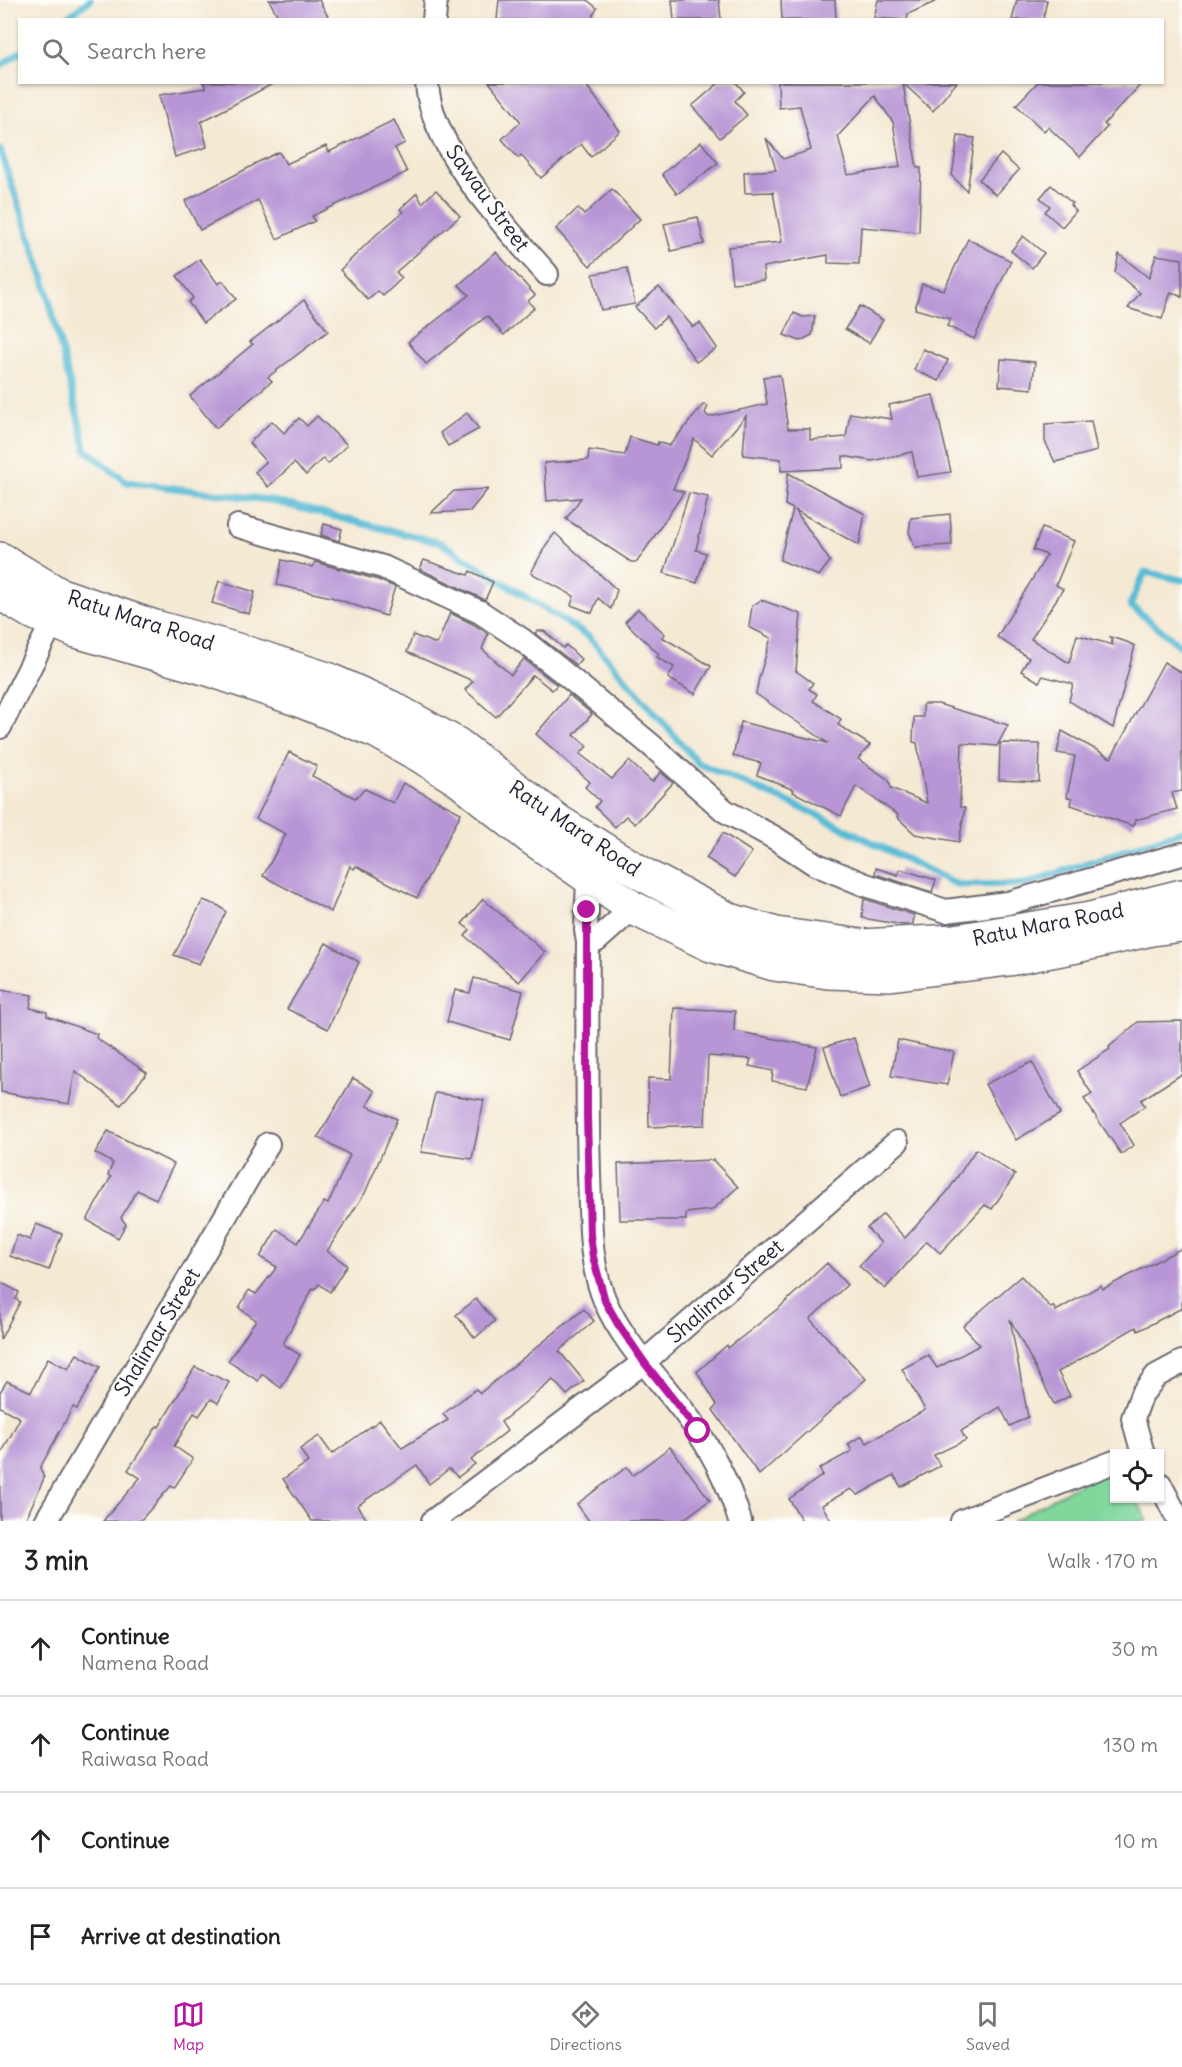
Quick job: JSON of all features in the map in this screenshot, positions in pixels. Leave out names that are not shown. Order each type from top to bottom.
[{"type":"highway","name":"Ratu Mara Road","points":[[0,559],[58,594],[317,676],[390,707],[458,745],[560,822],[646,876],[730,920],[776,934],[862,946],[955,941],[1090,918],[1182,896]]},
{"type":"highway","name":"Ratu Mara Road","points":[[0,593],[30,611],[75,631],[211,670],[299,700],[378,732],[459,780],[530,837],[633,908],[711,945],[774,964],[828,972],[890,974],[1010,959],[1152,929],[1182,925]]},
{"type":"street","points":[[434,18],[436,0]]},
{"type":"street","name":"Sawau Street","points":[[427,84],[428,95],[438,125],[454,158],[498,216],[547,274]]},
{"type":"street","points":[[238,526],[383,567],[480,612],[521,639],[559,669],[651,745],[725,811],[775,838],[815,864],[863,884],[946,911],[1008,903],[1182,854]]},
{"type":"street","points":[[0,727],[53,621]]},
{"type":"street","points":[[588,879],[587,1117],[590,1235],[593,1257],[605,1301],[644,1362],[698,1431],[726,1484],[740,1521]]},
{"type":"street","points":[[588,942],[596,941],[633,908]]},
{"type":"street","name":"Shalimar Street","points":[[433,1521],[644,1362],[897,1142]]},
{"type":"street","name":"Shalimar Street","points":[[46,1521],[268,1144]]},
{"type":"street","points":[[1140,1449],[1133,1418],[1142,1394],[1156,1376],[1182,1362]]},
{"type":"street","points":[[962,1521],[1110,1464]]},
{"type":"street","points":[[1164,1492],[1179,1521]]},
{"type":"green space","points":[[1110,1466],[1110,1503],[1138,1503],[1148,1521],[1013,1521]]},
{"type":"building","points":[[269,0],[319,0],[329,18],[279,18]]},
{"type":"building","points":[[499,0],[587,0],[597,8],[592,18],[497,18]]},
{"type":"building","points":[[672,0],[719,0],[721,18],[674,18]]},
{"type":"building","points":[[781,0],[835,0],[836,18],[782,18]]},
{"type":"building","points":[[878,0],[939,0],[908,14],[907,18],[874,18]]},
{"type":"building","points":[[1017,0],[1047,0],[1043,18],[1012,18]]},
{"type":"building","points":[[204,84],[272,84],[201,122],[207,147],[175,157],[159,95],[206,88]]},
{"type":"building","points":[[491,84],[585,84],[620,131],[591,157],[581,144],[541,178],[521,155],[518,158],[502,139],[521,122]]},
{"type":"building","points":[[718,84],[738,84],[744,92],[735,101],[747,115],[720,138],[692,106]]},
{"type":"building","points":[[778,84],[903,84],[917,168],[921,168],[919,232],[861,227],[859,264],[828,263],[828,255],[763,267],[764,280],[732,283],[728,247],[782,242],[773,192],[745,193],[744,172],[776,170],[766,138],[783,159],[811,150],[800,106],[779,108]],"holes":[[[875,96],[893,122],[900,167],[848,175],[838,136]]]},
{"type":"building","points":[[904,84],[955,84],[933,111]]},
{"type":"building","points":[[1036,84],[1141,84],[1104,124],[1107,127],[1080,157],[1048,127],[1044,131],[1016,105]]},
{"type":"building","points":[[394,120],[405,143],[395,148],[407,172],[312,216],[315,221],[277,239],[258,200],[200,230],[185,201],[279,152],[286,164],[326,146],[329,152]]},
{"type":"building","points":[[958,136],[975,138],[967,191],[952,176]]},
{"type":"building","points":[[701,142],[718,163],[677,194],[662,174]]},
{"type":"building","points":[[1001,154],[1019,170],[996,195],[979,180]]},
{"type":"building","points":[[1051,185],[1072,203],[1070,205],[1076,211],[1062,227],[1045,212],[1050,206],[1040,198]]},
{"type":"building","points":[[612,189],[640,219],[590,266],[556,229],[578,208],[584,215]]},
{"type":"building","points":[[436,190],[460,216],[396,272],[402,278],[383,296],[378,291],[368,300],[340,270],[403,212],[400,209],[417,193],[422,203]]},
{"type":"building","points":[[698,217],[704,244],[671,251],[664,224]]},
{"type":"building","points":[[1023,236],[1044,253],[1032,268],[1011,251]]},
{"type":"building","points":[[968,239],[1011,261],[974,339],[947,326],[951,319],[915,309],[922,284],[944,290]]},
{"type":"building","points":[[496,252],[535,295],[528,301],[534,308],[504,335],[487,316],[426,364],[408,342],[469,295],[459,285]]},
{"type":"building","points":[[1119,254],[1149,278],[1156,255],[1182,259],[1182,297],[1171,292],[1162,319],[1128,308],[1140,293],[1115,272]]},
{"type":"building","points":[[200,259],[218,284],[223,281],[236,299],[203,323],[188,302],[193,298],[177,276]]},
{"type":"building","points":[[627,268],[635,304],[601,310],[593,274]]},
{"type":"building","points":[[659,287],[693,327],[700,323],[717,348],[696,362],[666,317],[654,328],[635,307]]},
{"type":"building","points":[[304,300],[328,331],[268,377],[272,381],[216,428],[190,396],[253,344],[250,342]]},
{"type":"building","points":[[860,306],[883,320],[869,343],[845,329]]},
{"type":"building","points":[[794,313],[803,317],[815,316],[812,335],[800,341],[784,335]]},
{"type":"building","points":[[923,349],[948,360],[939,381],[914,370]]},
{"type":"building","points":[[1001,359],[1035,362],[1032,389],[999,386]]},
{"type":"building","points":[[780,375],[788,429],[810,429],[810,440],[846,437],[850,413],[892,419],[889,405],[933,395],[951,472],[917,477],[912,452],[872,461],[843,456],[843,468],[781,471],[781,459],[743,455],[746,416],[712,455],[694,439],[673,489],[684,492],[637,562],[631,562],[566,519],[581,498],[547,501],[544,463],[588,460],[589,450],[625,455],[630,437],[669,446],[704,404],[708,406],[705,413],[709,417],[767,404],[763,377]]},
{"type":"building","points":[[467,413],[479,429],[448,446],[440,433]]},
{"type":"building","points":[[317,416],[347,445],[328,464],[323,458],[306,475],[294,463],[268,487],[255,472],[266,462],[249,443],[272,421],[284,433],[299,418],[307,426]]},
{"type":"building","points":[[1091,421],[1097,451],[1055,462],[1045,441],[1045,424]]},
{"type":"building","points":[[788,473],[865,514],[859,545],[795,510],[830,561],[819,576],[780,560],[793,509],[785,505]]},
{"type":"building","points":[[488,489],[470,511],[431,513],[454,491]]},
{"type":"building","points":[[689,493],[708,497],[696,550],[706,553],[697,583],[664,573]]},
{"type":"building","points":[[950,514],[952,545],[915,547],[909,532],[911,518]]},
{"type":"building","points":[[324,524],[342,529],[339,541],[321,535]]},
{"type":"building","points":[[1042,528],[1074,541],[1056,585],[1063,589],[1031,639],[1069,663],[1077,635],[1113,645],[1110,637],[1135,646],[1113,728],[1069,701],[1073,684],[1043,676],[1039,682],[1021,671],[1029,658],[997,637],[1047,555],[1033,550]]},
{"type":"building","points":[[555,533],[617,590],[611,609],[598,598],[592,613],[571,605],[574,596],[531,573]]},
{"type":"building","points":[[282,560],[313,567],[315,562],[395,587],[386,616],[331,597],[277,585]]},
{"type":"building","points":[[424,560],[468,575],[470,571],[493,582],[485,600],[420,569]]},
{"type":"building","points":[[219,581],[255,592],[249,614],[212,603]]},
{"type":"building","points":[[761,600],[801,614],[796,671],[813,683],[809,689],[817,694],[813,701],[841,719],[838,725],[870,745],[858,759],[889,780],[891,788],[927,803],[917,743],[913,742],[914,717],[923,717],[923,704],[938,704],[1008,725],[997,746],[962,743],[960,807],[965,808],[959,842],[915,834],[897,817],[898,815],[856,786],[841,816],[793,792],[794,790],[757,775],[761,763],[733,756],[741,722],[828,743],[756,694],[771,638],[749,627],[752,606]]},
{"type":"building","points":[[638,609],[665,634],[662,637],[711,666],[695,694],[668,678],[674,667],[657,657],[659,654],[625,622]]},
{"type":"building","points":[[450,613],[488,634],[482,649],[511,675],[524,659],[557,685],[552,690],[533,675],[496,717],[465,690],[473,681],[407,652],[413,635],[437,644]]},
{"type":"building","points":[[544,631],[563,648],[566,645],[581,659],[576,665],[535,633]]},
{"type":"building","points":[[1164,662],[1182,673],[1182,791],[1172,793],[1177,809],[1135,820],[1133,826],[1071,805],[1072,798],[1067,797],[1075,756],[1057,753],[1062,731],[1111,758]]},
{"type":"building","points":[[569,695],[592,714],[574,735],[587,746],[580,754],[612,779],[629,761],[652,782],[661,772],[673,783],[635,824],[626,816],[615,827],[595,807],[600,801],[585,787],[590,782],[536,734]]},
{"type":"building","points":[[1000,743],[1040,744],[1039,782],[999,780]]},
{"type":"building","points":[[289,752],[317,766],[312,776],[355,798],[365,789],[393,803],[403,783],[461,813],[417,898],[356,866],[354,869],[350,866],[331,912],[263,876],[286,834],[256,819]]},
{"type":"building","points":[[723,833],[752,852],[735,877],[706,858]]},
{"type":"building","points":[[876,868],[898,875],[900,869],[936,880],[932,892],[875,874]]},
{"type":"building","points":[[483,899],[545,952],[519,982],[465,936],[470,930],[462,924]]},
{"type":"building","points":[[864,899],[914,915],[913,924],[903,925],[862,918]]},
{"type":"building","points":[[203,900],[219,906],[226,912],[199,964],[174,955]]},
{"type":"building","points":[[326,943],[359,962],[328,1029],[287,1009]]},
{"type":"building","points":[[474,978],[523,991],[510,1040],[447,1022],[455,990],[470,993]]},
{"type":"building","points":[[0,990],[32,995],[30,1008],[47,1012],[47,1016],[97,1034],[96,1038],[147,1073],[121,1105],[75,1071],[69,1104],[1,1092]]},
{"type":"building","points":[[674,1008],[735,1011],[734,1031],[817,1047],[807,1087],[772,1081],[773,1071],[749,1066],[751,1059],[708,1056],[705,1125],[649,1127],[648,1078],[671,1079]]},
{"type":"building","points":[[1182,1021],[1182,1074],[1141,1100],[1145,1106],[1120,1123],[1134,1145],[1121,1154],[1084,1099],[1092,1094],[1077,1071],[1110,1049],[1109,1047],[1138,1022]]},
{"type":"building","points":[[854,1038],[870,1087],[840,1097],[824,1047]]},
{"type":"building","points":[[898,1040],[954,1052],[947,1085],[891,1076]]},
{"type":"building","points":[[1032,1062],[1060,1114],[1016,1140],[985,1084]]},
{"type":"building","points":[[353,1078],[375,1091],[367,1106],[397,1119],[365,1193],[327,1251],[347,1265],[330,1292],[319,1284],[315,1289],[313,1288],[283,1344],[300,1355],[281,1388],[262,1374],[258,1381],[228,1361],[256,1320],[239,1308],[249,1290],[256,1294],[277,1267],[260,1257],[277,1229],[298,1243],[324,1202],[328,1204],[350,1155],[318,1137]]},
{"type":"building","points":[[435,1093],[484,1100],[472,1159],[421,1152]]},
{"type":"building","points":[[108,1131],[174,1164],[156,1199],[137,1190],[121,1218],[126,1224],[118,1238],[87,1220],[111,1177],[108,1175],[113,1163],[95,1153]]},
{"type":"building","points":[[976,1149],[1015,1175],[992,1209],[985,1205],[940,1253],[927,1241],[885,1289],[859,1266],[881,1243],[867,1228],[883,1214],[905,1238],[948,1191]]},
{"type":"building","points":[[713,1160],[738,1187],[712,1210],[686,1213],[686,1220],[620,1220],[618,1164]]},
{"type":"building","points":[[36,1224],[62,1234],[49,1270],[10,1256],[17,1235],[30,1240]]},
{"type":"building","points":[[1182,1248],[1182,1308],[1138,1331],[1136,1327],[1058,1372],[1070,1396],[1054,1404],[1010,1319],[1028,1417],[1010,1426],[1000,1407],[961,1431],[966,1440],[934,1455],[940,1466],[901,1487],[894,1475],[858,1495],[851,1489],[822,1505],[831,1521],[802,1521],[789,1499],[823,1475],[819,1469],[852,1451],[848,1444],[862,1436],[867,1443],[925,1410],[902,1369],[928,1355],[937,1368],[980,1345],[963,1326],[1021,1276],[1056,1311],[1101,1285],[1103,1289]]},
{"type":"building","points":[[827,1263],[847,1285],[810,1319],[866,1379],[759,1475],[713,1410],[717,1405],[697,1372],[727,1345],[728,1348],[780,1307]]},
{"type":"building","points":[[0,1282],[19,1292],[16,1299],[20,1302],[0,1340]]},
{"type":"building","points":[[476,1299],[495,1321],[475,1338],[456,1315]]},
{"type":"building","points":[[584,1309],[594,1321],[559,1351],[584,1381],[567,1395],[553,1380],[501,1422],[507,1431],[471,1460],[475,1464],[458,1477],[449,1469],[429,1484],[417,1465],[357,1506],[368,1521],[312,1521],[283,1479],[308,1462],[300,1449],[319,1436],[332,1454],[380,1420],[402,1448],[448,1420],[443,1414],[476,1389],[480,1393]]},
{"type":"building","points":[[77,1354],[100,1367],[77,1409],[73,1407],[40,1468],[44,1478],[25,1521],[0,1521],[0,1456],[20,1418],[0,1407],[0,1392],[7,1381],[31,1392],[48,1358],[68,1369]]},
{"type":"building","points":[[195,1367],[229,1382],[218,1403],[211,1399],[199,1416],[194,1413],[174,1446],[193,1459],[174,1488],[171,1486],[140,1521],[103,1521],[140,1478],[128,1470],[157,1426],[159,1427]]},
{"type":"building","points":[[670,1447],[710,1500],[681,1521],[589,1521],[577,1504],[627,1467],[633,1475]]},
{"type":"waterway","points":[[67,18],[90,0]]},
{"type":"waterway","points":[[0,66],[18,53]]},
{"type":"waterway","points":[[0,150],[44,279],[86,450],[127,482],[268,500],[441,543],[589,637],[698,763],[813,813],[958,885],[1025,884],[1182,831]]},
{"type":"waterway","points":[[1182,580],[1145,572],[1130,605],[1182,647]]},
{"type":"route","points":[[587,910],[587,1117],[590,1235],[593,1257],[605,1301],[618,1324],[644,1362],[698,1431]]}]
